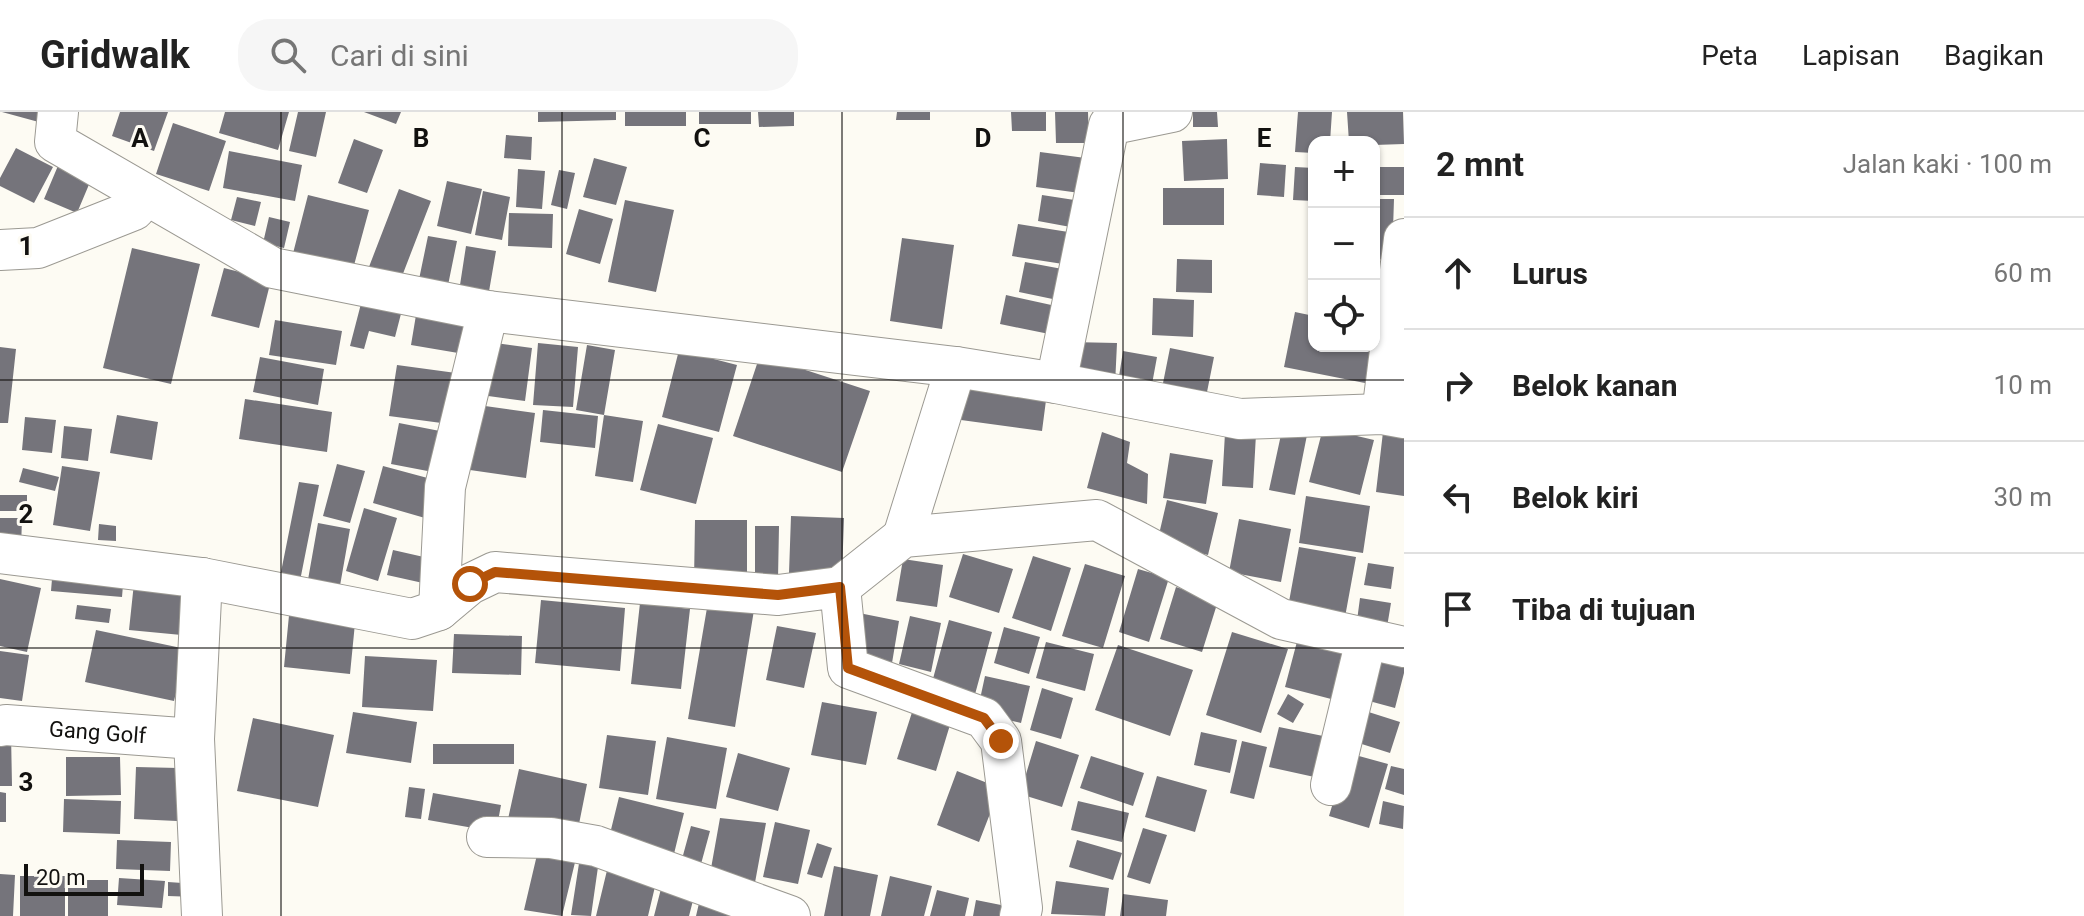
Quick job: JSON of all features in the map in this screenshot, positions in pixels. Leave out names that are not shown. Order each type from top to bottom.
[{"type":"street","points":[[58,112],[55,142],[273,268],[488,311],[956,367],[1240,419],[1393,416],[1404,239]]},
{"type":"street","points":[[1056,383],[1109,125],[1172,112]]},
{"type":"street","points":[[0,250],[38,248],[134,210],[146,195]]},
{"type":"street","points":[[439,610],[445,487],[488,311]]},
{"type":"street","points":[[903,537],[956,367]]},
{"type":"street","points":[[0,553],[202,578],[412,619],[439,610],[470,584],[495,572],[778,595],[840,587],[903,537],[1097,520],[1281,619],[1404,647]]},
{"type":"street","points":[[202,578],[194,739],[202,916]]},
{"type":"street","points":[[840,587],[848,668],[984,718],[1001,741],[1022,908],[1020,916]]},
{"type":"street","points":[[1331,785],[1366,640]]},
{"type":"street","name":"Gang Golf","points":[[0,726],[194,739]]},
{"type":"street","points":[[487,837],[551,838],[596,846],[790,916]]},
{"type":"building","points":[[2,112],[49,112],[46,124]]},
{"type":"building","points":[[120,112],[168,112],[154,151],[112,136]]},
{"type":"building","points":[[225,112],[289,112],[278,150],[219,133]]},
{"type":"building","points":[[298,112],[326,112],[316,157],[289,151]]},
{"type":"building","points":[[364,112],[401,112],[396,124]]},
{"type":"building","points":[[538,112],[616,112],[616,120],[538,122]]},
{"type":"building","points":[[625,112],[686,112],[686,126],[625,126]]},
{"type":"building","points":[[699,112],[751,112],[751,124],[699,124]]},
{"type":"building","points":[[758,112],[794,112],[794,126],[759,127]]},
{"type":"building","points":[[897,112],[930,112],[930,120],[896,120]]},
{"type":"building","points":[[1011,112],[1046,112],[1046,131],[1012,131]]},
{"type":"building","points":[[1055,112],[1088,112],[1089,143],[1056,143]]},
{"type":"building","points":[[1193,112],[1217,112],[1218,127],[1193,127]]},
{"type":"building","points":[[1298,112],[1332,112],[1330,136],[1308,136],[1308,153],[1295,152]]},
{"type":"building","points":[[1347,112],[1403,112],[1404,144],[1380,145],[1380,136],[1349,136]]},
{"type":"building","points":[[173,123],[226,141],[209,191],[156,174]]},
{"type":"building","points":[[506,135],[532,137],[531,160],[504,158]]},
{"type":"building","points":[[354,139],[383,150],[367,193],[338,183]]},
{"type":"building","points":[[1227,139],[1228,179],[1184,181],[1182,141]]},
{"type":"building","points":[[16,148],[53,167],[34,203],[0,186],[0,178]]},
{"type":"building","points":[[229,151],[302,165],[295,201],[223,188]]},
{"type":"building","points":[[1040,152],[1093,159],[1087,194],[1036,187]]},
{"type":"building","points":[[594,158],[627,167],[616,205],[583,197]]},
{"type":"building","points":[[60,161],[93,175],[77,213],[44,199]]},
{"type":"building","points":[[1260,163],[1286,165],[1284,197],[1257,195]]},
{"type":"building","points":[[1295,167],[1308,168],[1308,201],[1293,200]]},
{"type":"building","points":[[1380,167],[1404,167],[1404,195],[1380,195]]},
{"type":"building","points":[[518,169],[545,171],[542,209],[516,207]]},
{"type":"building","points":[[559,170],[575,173],[567,209],[551,205]]},
{"type":"building","points":[[447,181],[482,189],[471,234],[437,226]]},
{"type":"building","points":[[1163,188],[1224,188],[1224,225],[1163,225]]},
{"type":"building","points":[[399,189],[431,201],[399,284],[367,272]]},
{"type":"building","points":[[483,191],[510,197],[502,240],[475,235]]},
{"type":"building","points":[[308,195],[369,210],[350,280],[290,265]]},
{"type":"building","points":[[1042,195],[1081,201],[1076,228],[1038,221]]},
{"type":"building","points":[[237,197],[261,202],[255,226],[231,220]]},
{"type":"building","points":[[1380,199],[1394,199],[1392,260],[1380,259]]},
{"type":"building","points":[[625,200],[674,210],[656,292],[608,282]]},
{"type":"building","points":[[579,209],[613,219],[600,264],[566,254]]},
{"type":"building","points":[[509,213],[553,214],[552,248],[508,246]]},
{"type":"building","points":[[269,217],[290,222],[284,248],[263,243]]},
{"type":"building","points":[[1018,224],[1081,234],[1076,266],[1012,256]]},
{"type":"building","points":[[428,236],[457,241],[446,295],[417,289]]},
{"type":"building","points":[[902,238],[954,245],[942,329],[890,321]]},
{"type":"building","points":[[466,246],[496,251],[487,303],[458,298]]},
{"type":"building","points":[[132,248],[200,264],[171,384],[103,368]]},
{"type":"building","points":[[1177,259],[1212,260],[1212,293],[1176,292]]},
{"type":"building","points":[[1025,262],[1073,271],[1067,302],[1019,292]]},
{"type":"building","points":[[224,268],[271,280],[259,328],[211,316]]},
{"type":"building","points":[[1006,295],[1065,308],[1059,336],[1000,324]]},
{"type":"building","points":[[363,296],[403,306],[395,337],[369,331],[364,349],[350,346]]},
{"type":"building","points":[[1153,298],[1194,300],[1193,337],[1152,335]]},
{"type":"building","points":[[417,309],[476,319],[470,355],[411,345]]},
{"type":"building","points":[[1295,312],[1308,315],[1308,352],[1374,352],[1375,385],[1284,367]]},
{"type":"building","points":[[275,320],[342,331],[336,365],[269,355]]},
{"type":"building","points":[[488,342],[532,348],[525,401],[481,395]]},
{"type":"building","points":[[1070,342],[1117,343],[1115,385],[1068,383]]},
{"type":"building","points":[[538,343],[578,347],[573,407],[533,405]]},
{"type":"building","points":[[587,345],[615,350],[604,415],[576,410]]},
{"type":"building","points":[[0,347],[16,349],[8,423],[0,423]]},
{"type":"building","points":[[1170,348],[1214,357],[1204,407],[1160,398]]},
{"type":"building","points":[[679,350],[737,365],[719,432],[662,417]]},
{"type":"building","points":[[1123,351],[1157,357],[1150,395],[1117,389]]},
{"type":"building","points":[[760,355],[870,391],[842,472],[733,436]]},
{"type":"building","points":[[260,357],[324,369],[318,405],[253,392]]},
{"type":"building","points":[[397,365],[456,373],[449,424],[389,416]]},
{"type":"building","points":[[968,374],[1048,385],[1042,431],[961,420]]},
{"type":"building","points":[[245,399],[332,412],[327,452],[239,439]]},
{"type":"building","points":[[478,405],[535,413],[526,478],[470,470]]},
{"type":"building","points":[[543,410],[598,416],[595,448],[540,442]]},
{"type":"building","points":[[117,415],[158,422],[152,460],[110,453]]},
{"type":"building","points":[[604,415],[643,421],[633,482],[595,476]]},
{"type":"building","points":[[25,417],[56,420],[52,453],[22,450]]},
{"type":"building","points":[[399,423],[445,432],[438,473],[391,464]]},
{"type":"building","points":[[658,424],[713,438],[696,504],[640,490]]},
{"type":"building","points":[[64,426],[92,429],[88,461],[61,458]]},
{"type":"building","points":[[1323,428],[1374,440],[1360,495],[1309,482]]},
{"type":"building","points":[[1282,430],[1307,435],[1295,495],[1269,490]]},
{"type":"building","points":[[1102,432],[1130,442],[1127,463],[1148,474],[1147,504],[1087,488]]},
{"type":"building","points":[[1383,432],[1404,434],[1404,496],[1376,492]]},
{"type":"building","points":[[1225,433],[1256,434],[1253,488],[1222,486]]},
{"type":"building","points":[[1170,453],[1213,460],[1206,504],[1163,498]]},
{"type":"building","points":[[337,464],[365,471],[350,523],[323,516]]},
{"type":"building","points":[[62,466],[100,472],[90,531],[53,525]]},
{"type":"building","points":[[383,466],[435,480],[425,518],[373,503]]},
{"type":"building","points":[[23,468],[59,477],[55,491],[19,482]]},
{"type":"building","points":[[299,482],[319,485],[298,591],[278,587]]},
{"type":"building","points":[[0,495],[27,495],[27,511],[0,511]]},
{"type":"building","points":[[1306,496],[1370,506],[1363,553],[1299,543]]},
{"type":"building","points":[[1167,500],[1218,513],[1208,555],[1157,543]]},
{"type":"building","points":[[364,508],[397,518],[378,581],[346,571]]},
{"type":"building","points":[[791,516],[844,518],[842,575],[789,573]]},
{"type":"building","points":[[0,518],[22,518],[21,549],[0,549]]},
{"type":"building","points":[[1239,519],[1291,529],[1281,582],[1229,572]]},
{"type":"building","points":[[695,520],[747,520],[747,582],[694,581]]},
{"type":"building","points":[[318,523],[350,529],[338,597],[306,591]]},
{"type":"building","points":[[99,524],[116,526],[116,541],[98,540]]},
{"type":"building","points":[[755,526],[779,526],[778,579],[755,579]]},
{"type":"building","points":[[1299,547],[1356,557],[1343,628],[1286,618]]},
{"type":"building","points":[[393,550],[437,560],[432,585],[387,575]]},
{"type":"building","points":[[963,554],[1013,569],[999,613],[949,597]]},
{"type":"building","points":[[1033,556],[1071,568],[1051,631],[1012,618]]},
{"type":"building","points":[[903,559],[943,565],[937,607],[896,601]]},
{"type":"building","points":[[1368,563],[1394,567],[1391,589],[1364,585]]},
{"type":"building","points":[[1085,564],[1125,576],[1103,648],[1062,636]]},
{"type":"building","points":[[53,567],[124,573],[122,597],[51,591]]},
{"type":"building","points":[[1138,569],[1169,578],[1149,642],[1119,632]]},
{"type":"building","points":[[0,579],[41,588],[27,652],[0,646]]},
{"type":"building","points":[[134,583],[196,589],[192,636],[129,630]]},
{"type":"building","points":[[1176,587],[1218,601],[1202,652],[1160,639]]},
{"type":"building","points":[[1360,598],[1391,603],[1386,633],[1356,628]]},
{"type":"building","points":[[541,600],[625,608],[620,671],[535,663]]},
{"type":"building","points":[[708,602],[754,610],[735,727],[688,719]]},
{"type":"building","points":[[640,603],[690,609],[681,689],[631,684]]},
{"type":"building","points":[[77,605],[111,609],[109,623],[75,619]]},
{"type":"building","points":[[290,605],[356,613],[350,674],[284,667]]},
{"type":"building","points":[[859,613],[899,621],[892,663],[852,656]]},
{"type":"building","points":[[910,616],[941,623],[931,672],[899,664]]},
{"type":"building","points":[[949,620],[992,632],[974,698],[931,686]]},
{"type":"building","points":[[777,626],[816,633],[804,688],[766,680]]},
{"type":"building","points":[[1004,627],[1040,637],[1029,674],[994,663]]},
{"type":"building","points":[[96,630],[186,649],[174,701],[85,682]]},
{"type":"building","points":[[1232,632],[1288,649],[1261,733],[1206,715]]},
{"type":"building","points":[[454,634],[522,636],[521,675],[452,673]]},
{"type":"building","points":[[1299,634],[1350,648],[1335,700],[1285,687]]},
{"type":"building","points":[[1046,642],[1094,654],[1085,691],[1036,678]]},
{"type":"building","points":[[1118,645],[1193,670],[1170,736],[1095,710]]},
{"type":"building","points":[[0,651],[29,655],[22,701],[0,698]]},
{"type":"building","points":[[1370,652],[1404,661],[1395,708],[1358,698]]},
{"type":"building","points":[[365,656],[437,660],[433,711],[362,707]]},
{"type":"building","points":[[985,676],[1030,686],[1021,723],[977,713]]},
{"type":"building","points":[[1042,688],[1073,698],[1061,739],[1030,730]]},
{"type":"building","points":[[1288,694],[1304,704],[1293,723],[1277,714]]},
{"type":"building","points":[[822,702],[877,712],[866,765],[811,755]]},
{"type":"building","points":[[915,703],[953,715],[936,771],[897,759]]},
{"type":"building","points":[[1356,708],[1400,722],[1390,753],[1346,739]]},
{"type":"building","points":[[353,712],[417,722],[411,763],[346,753]]},
{"type":"building","points":[[253,718],[334,735],[318,807],[237,791]]},
{"type":"building","points":[[1279,727],[1328,737],[1319,778],[1269,767]]},
{"type":"building","points":[[1201,732],[1237,740],[1230,773],[1194,765]]},
{"type":"building","points":[[11,733],[12,786],[0,786],[0,735]]},
{"type":"building","points":[[607,735],[656,741],[648,795],[599,788]]},
{"type":"building","points":[[667,737],[727,748],[716,809],[656,799]]},
{"type":"building","points":[[1036,741],[1079,755],[1062,807],[1020,794]]},
{"type":"building","points":[[1242,741],[1267,747],[1254,799],[1230,793]]},
{"type":"building","points":[[433,744],[514,744],[514,764],[433,764]]},
{"type":"building","points":[[738,753],[790,768],[778,811],[726,797]]},
{"type":"building","points":[[1348,753],[1388,764],[1369,828],[1329,816]]},
{"type":"building","points":[[1091,756],[1144,773],[1133,806],[1080,788]]},
{"type":"building","points":[[66,757],[120,757],[121,795],[66,796]]},
{"type":"building","points":[[1391,766],[1404,769],[1404,795],[1385,789]]},
{"type":"building","points":[[136,767],[178,768],[177,821],[134,819]]},
{"type":"building","points":[[519,769],[587,784],[577,834],[508,819]]},
{"type":"building","points":[[957,771],[1000,788],[979,842],[937,825]]},
{"type":"building","points":[[1157,776],[1207,790],[1195,832],[1145,817]]},
{"type":"building","points":[[409,787],[425,789],[421,819],[405,817]]},
{"type":"building","points":[[0,792],[6,793],[6,822],[0,822]]},
{"type":"building","points":[[433,793],[501,805],[496,832],[428,820]]},
{"type":"building","points":[[619,797],[684,813],[672,862],[607,846]]},
{"type":"building","points":[[64,799],[121,801],[120,834],[63,832]]},
{"type":"building","points":[[1078,801],[1129,813],[1122,842],[1071,830]]},
{"type":"building","points":[[1383,801],[1404,806],[1403,829],[1379,824]]},
{"type":"building","points":[[720,818],[766,823],[754,888],[710,874]]},
{"type":"building","points":[[775,822],[810,830],[798,884],[763,877]]},
{"type":"building","points":[[691,826],[710,831],[701,864],[682,859]]},
{"type":"building","points":[[1143,828],[1167,835],[1150,884],[1127,877]]},
{"type":"building","points":[[117,840],[171,842],[170,871],[116,869]]},
{"type":"building","points":[[1077,840],[1122,853],[1113,880],[1069,867]]},
{"type":"building","points":[[540,842],[578,850],[562,916],[524,910]]},
{"type":"building","points":[[817,843],[832,848],[822,878],[807,874]]},
{"type":"building","points":[[580,857],[599,860],[591,916],[571,915]]},
{"type":"building","points":[[609,862],[658,874],[648,916],[596,916]]},
{"type":"building","points":[[834,866],[878,875],[870,916],[824,916]]},
{"type":"building","points":[[0,874],[15,875],[13,916],[0,916]]},
{"type":"building","points":[[20,876],[65,876],[65,916],[20,916]]},
{"type":"building","points":[[890,876],[932,886],[924,916],[881,916]]},
{"type":"building","points":[[664,877],[697,885],[689,916],[654,916]]},
{"type":"building","points":[[119,878],[165,881],[162,908],[117,905]]},
{"type":"building","points":[[68,880],[108,880],[108,916],[68,916]]},
{"type":"building","points":[[1056,881],[1109,888],[1105,916],[1051,914]]},
{"type":"building","points":[[168,882],[197,884],[196,897],[168,896]]},
{"type":"building","points":[[937,890],[969,898],[965,916],[930,916]]},
{"type":"building","points":[[1123,894],[1168,900],[1166,916],[1120,916]]},
{"type":"building","points":[[700,899],[760,916],[696,916]]},
{"type":"building","points":[[976,900],[1011,907],[1009,916],[973,916]]},
{"type":"route","points":[[470,584],[495,572],[778,595],[840,587],[848,668],[984,718],[1001,741]]}]
